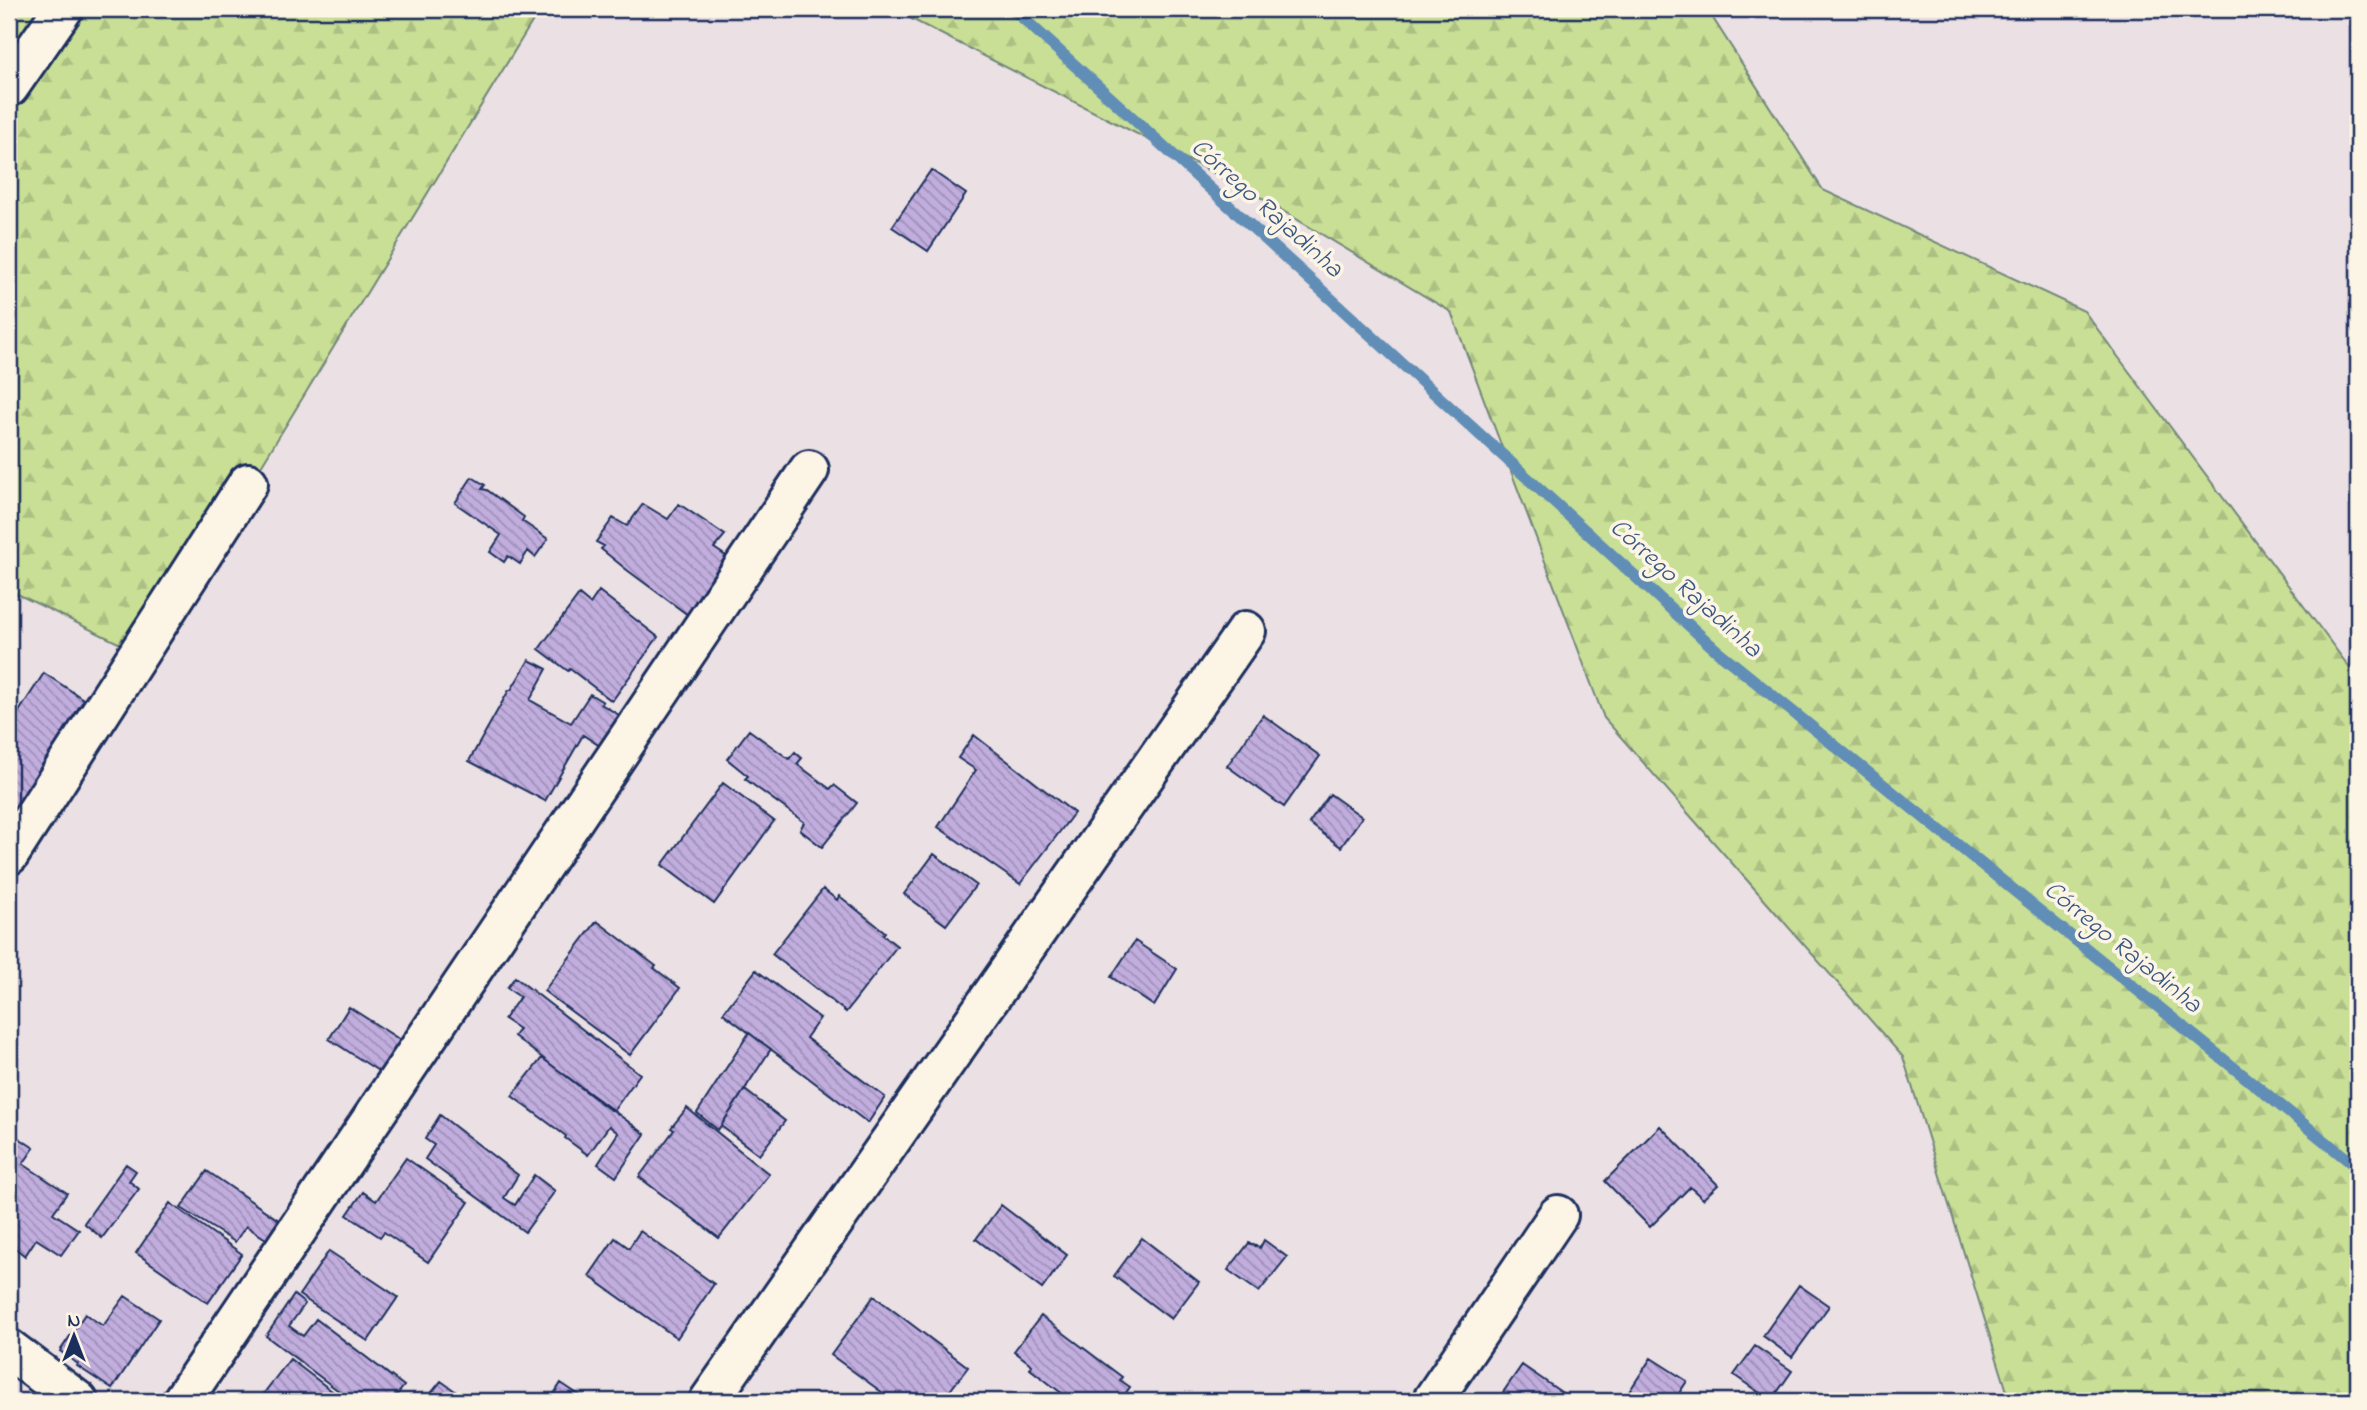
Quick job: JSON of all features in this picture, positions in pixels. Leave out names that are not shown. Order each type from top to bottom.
[{"type":"street","points":[[9,87],[63,9]]},
{"type":"street","points":[[182,1401],[809,470]]},
{"type":"street","points":[[9,855],[248,484]]},
{"type":"street","points":[[709,1401],[1246,631]]},
{"type":"street","points":[[1432,1401],[1558,1215]]},
{"type":"street","points":[[9,1349],[78,1401]]},
{"type":"green space","points":[[9,9],[540,9],[145,656],[9,590]]},
{"type":"green space","points":[[892,9],[1707,9],[1823,190],[2084,311],[2358,679],[2358,1401],[2010,1401],[1903,1057],[1604,718],[1451,312],[1253,193]]},
{"type":"building","points":[[931,170],[966,194],[928,251],[892,227]]},
{"type":"building","points":[[472,477],[485,485],[482,489],[524,517],[522,521],[548,539],[535,557],[528,551],[520,564],[508,556],[504,562],[490,552],[501,535],[455,503]]},
{"type":"building","points":[[643,504],[668,519],[679,504],[725,535],[714,548],[729,558],[688,615],[627,570],[601,549],[604,546],[596,542],[613,518],[627,526]]},
{"type":"building","points":[[599,591],[658,637],[612,701],[539,649],[579,595],[590,604]]},
{"type":"building","points":[[529,660],[547,669],[530,700],[571,723],[590,694],[629,721],[609,752],[583,735],[545,801],[469,761]]},
{"type":"building","points":[[44,673],[103,712],[9,857],[9,727]]},
{"type":"building","points":[[1263,715],[1320,756],[1284,807],[1227,766]]},
{"type":"building","points":[[749,730],[789,759],[795,752],[802,758],[797,764],[830,789],[834,785],[857,803],[822,847],[800,830],[804,822],[745,779],[748,776],[727,759]]},
{"type":"building","points":[[974,735],[1074,813],[1020,884],[938,827],[976,770],[958,758]]},
{"type":"building","points":[[723,783],[774,821],[714,904],[662,865]]},
{"type":"building","points":[[1330,794],[1362,817],[1341,847],[1309,823]]},
{"type":"building","points":[[934,854],[976,885],[946,925],[904,894]]},
{"type":"building","points":[[823,889],[837,900],[839,896],[842,898],[885,932],[883,935],[897,946],[846,1012],[772,954]]},
{"type":"building","points":[[597,921],[680,988],[630,1055],[544,991]]},
{"type":"building","points":[[1135,941],[1177,969],[1154,1006],[1111,977]]},
{"type":"building","points":[[756,970],[820,1018],[806,1038],[885,1097],[868,1123],[723,1013]]},
{"type":"building","points":[[515,977],[640,1074],[614,1110],[610,1110],[514,1036],[519,1029],[504,1019],[520,997],[507,988]]},
{"type":"building","points":[[349,1007],[408,1045],[386,1076],[329,1039]]},
{"type":"building","points":[[749,1033],[771,1049],[718,1130],[697,1113]]},
{"type":"building","points":[[542,1058],[645,1134],[616,1177],[598,1164],[618,1133],[609,1126],[588,1155],[512,1096]]},
{"type":"building","points":[[747,1086],[745,1090],[785,1121],[759,1155],[721,1126]]},
{"type":"building","points":[[687,1108],[769,1174],[719,1238],[639,1177]]},
{"type":"building","points":[[440,1115],[518,1175],[504,1198],[515,1205],[534,1175],[555,1191],[525,1232],[425,1159],[434,1145],[425,1139]]},
{"type":"building","points":[[1660,1126],[1718,1185],[1703,1199],[1690,1187],[1650,1227],[1605,1181]]},
{"type":"building","points":[[19,1138],[34,1148],[23,1164],[67,1193],[53,1213],[79,1230],[61,1255],[36,1239],[25,1256],[9,1243],[9,1154]]},
{"type":"building","points":[[406,1158],[469,1202],[428,1262],[384,1232],[380,1237],[347,1215],[363,1192],[376,1201]]},
{"type":"building","points":[[126,1164],[136,1171],[129,1181],[139,1189],[102,1238],[84,1223]]},
{"type":"building","points":[[207,1171],[283,1223],[269,1241],[246,1226],[235,1242],[181,1208]]},
{"type":"building","points":[[170,1203],[242,1254],[208,1303],[136,1253]]},
{"type":"building","points":[[1001,1205],[1067,1255],[1042,1289],[976,1239]]},
{"type":"building","points":[[640,1231],[714,1284],[677,1338],[589,1276],[615,1238],[629,1248]]},
{"type":"building","points":[[1142,1238],[1199,1282],[1171,1319],[1114,1276]]},
{"type":"building","points":[[1264,1240],[1287,1257],[1259,1292],[1228,1270],[1249,1243],[1260,1248]]},
{"type":"building","points":[[329,1251],[398,1297],[368,1341],[299,1295]]},
{"type":"building","points":[[1799,1285],[1829,1306],[1792,1357],[1763,1336]]},
{"type":"building","points":[[294,1295],[305,1304],[289,1326],[303,1336],[316,1319],[404,1386],[392,1401],[352,1401],[266,1336]]},
{"type":"building","points":[[125,1296],[159,1319],[112,1389],[60,1351],[85,1314],[103,1326]]},
{"type":"building","points":[[874,1296],[968,1367],[942,1401],[894,1401],[831,1355]]},
{"type":"building","points":[[1041,1316],[1122,1377],[1120,1380],[1130,1387],[1120,1401],[1072,1401],[1030,1369],[1032,1365],[1014,1351]]},
{"type":"building","points":[[1755,1346],[1792,1371],[1771,1401],[1734,1375]]},
{"type":"building","points":[[1651,1358],[1687,1381],[1674,1401],[1623,1401]]},
{"type":"building","points":[[290,1359],[345,1401],[274,1401],[264,1393]]},
{"type":"building","points":[[1522,1365],[1574,1401],[1497,1401]]},
{"type":"building","points":[[441,1381],[469,1401],[434,1401],[428,1397]]},
{"type":"building","points":[[561,1383],[588,1401],[546,1401],[550,1400]]},
{"type":"waterway","name":"Córrego Rajadinha","points":[[1013,9],[1715,649],[2358,1168]]}]
